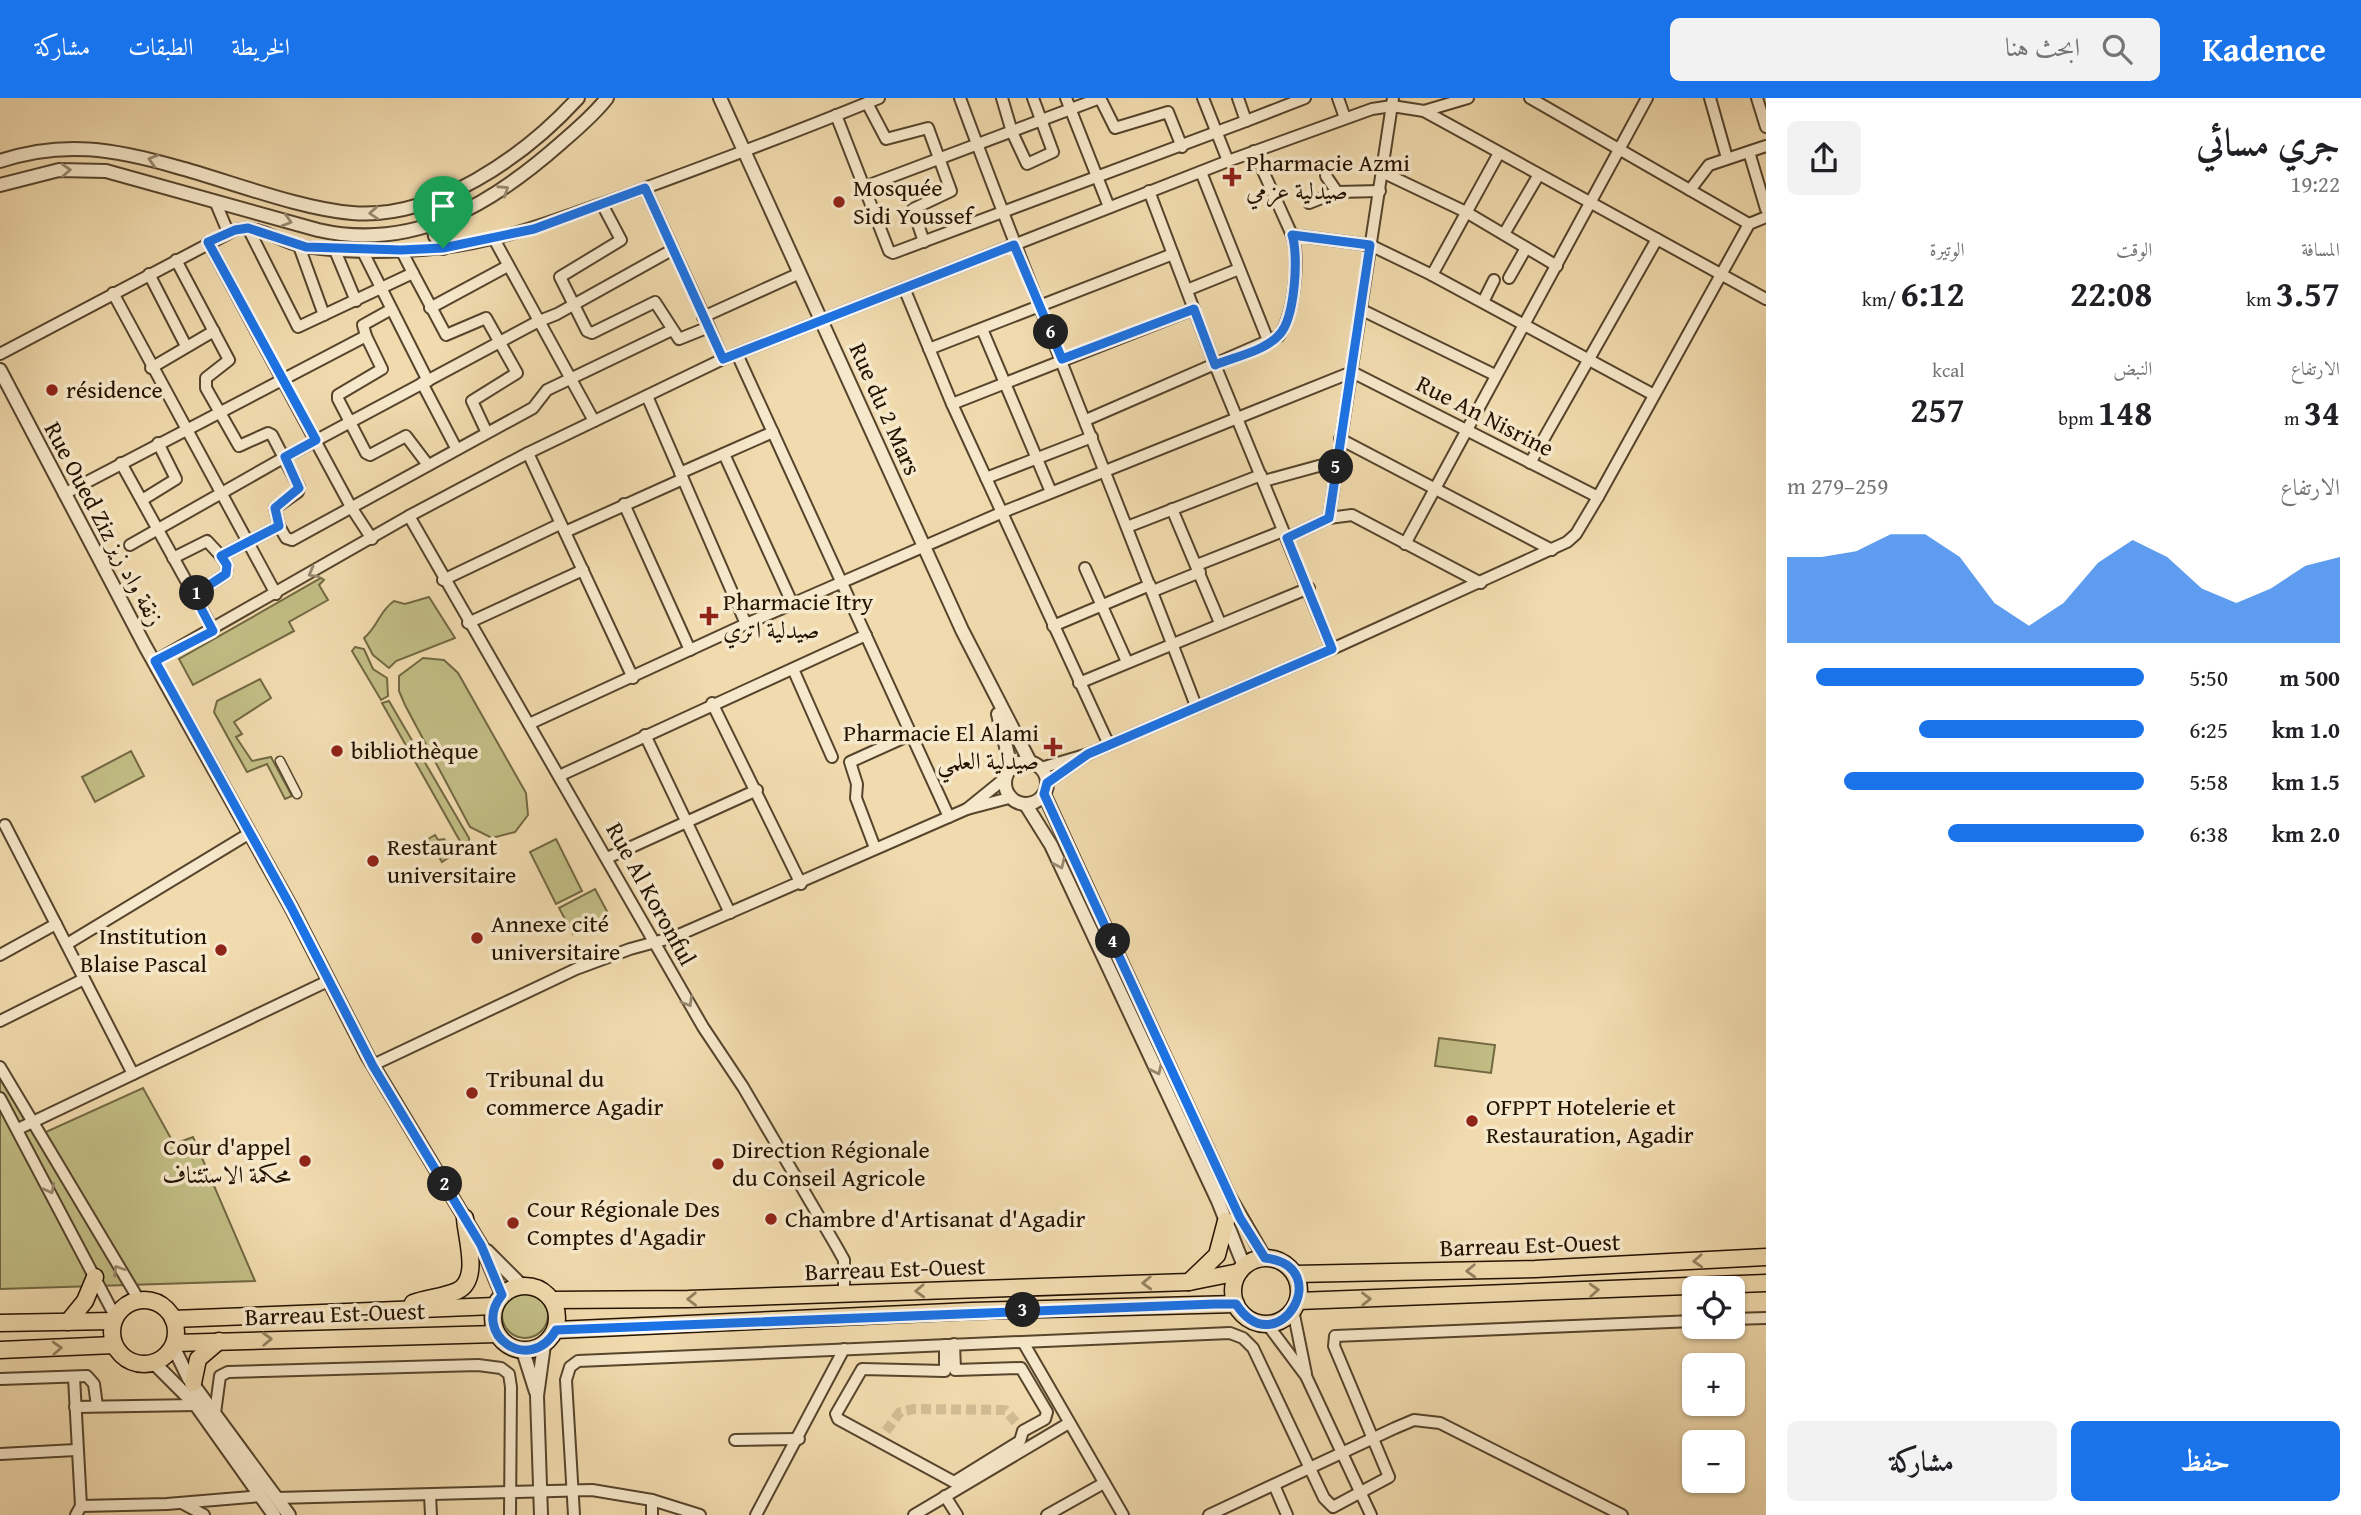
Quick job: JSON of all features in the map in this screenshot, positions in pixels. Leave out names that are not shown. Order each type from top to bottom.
[{"type":"main road","points":[[396,1310],[461,1289],[470,1273],[465,1218]]},
{"type":"main road","points":[[1189,1282],[1217,1255],[1226,1221]]},
{"type":"main road","name":"Barreau Est-Ouest","points":[[1295,1274],[1535,1269],[1766,1257]]},
{"type":"main road","points":[[1265,1258],[1283,1262],[1295,1274],[1300,1292],[1296,1306],[1277,1322],[1267,1324],[1248,1319],[1236,1304],[1233,1288],[1241,1269],[1265,1258]]},
{"type":"main road","name":"Barreau Est-Ouest","points":[[553,1300],[844,1294],[1189,1282],[1241,1269]]},
{"type":"main road","points":[[68,1322],[85,1301],[95,1277]]},
{"type":"main road","name":"Barreau Est-Ouest","points":[[1296,1306],[1766,1283]]},
{"type":"main road","points":[[522,1286],[540,1289],[553,1300],[558,1320],[556,1330],[544,1345],[523,1350],[512,1348],[497,1334],[493,1320],[499,1300],[522,1286]]},
{"type":"main road","points":[[139,1300],[155,1302],[173,1318],[174,1344],[169,1353],[154,1363],[135,1364],[119,1353],[114,1345],[111,1333],[114,1318],[129,1303],[139,1300]]},
{"type":"main road","name":"Barreau Est-Ouest","points":[[173,1318],[396,1310],[499,1300]]},
{"type":"main road","name":"Barreau Est-Ouest","points":[[556,1330],[972,1311],[1236,1304]]},
{"type":"main road","points":[[0,1323],[114,1318]]},
{"type":"main road","name":"Barreau Est-Ouest","points":[[174,1344],[497,1334]]},
{"type":"main road","points":[[193,1383],[198,1359],[219,1341]]},
{"type":"main road","points":[[0,1350],[114,1345]]},
{"type":"street","points":[[0,161],[45,149],[103,148],[331,210],[379,213],[415,205],[485,176],[515,154],[578,98]]},
{"type":"street","points":[[0,185],[44,172],[90,170],[121,174],[344,235],[384,235],[433,223],[482,203],[513,185],[607,98]]},
{"type":"street","name":"Rue du 2 Mars","points":[[720,98],[995,699],[1035,765]]},
{"type":"street","points":[[0,354],[228,232],[248,228],[263,230],[299,246],[362,250],[443,248],[494,239],[534,229],[745,152],[880,98]]},
{"type":"street","points":[[960,98],[1005,212],[1014,245],[1062,359],[1196,706]]},
{"type":"street","points":[[1002,98],[1012,132],[1026,164],[1052,155],[1033,98]]},
{"type":"street","points":[[1066,98],[1109,208]]},
{"type":"street","points":[[864,187],[1100,98],[1118,129],[1168,112],[1182,147]]},
{"type":"street","points":[[1203,98],[1228,161]]},
{"type":"street","points":[[1238,98],[1246,121]]},
{"type":"street","points":[[836,114],[889,251],[923,242],[1098,178],[1305,98]]},
{"type":"street","points":[[1338,98],[1345,118]]},
{"type":"street","points":[[1424,111],[1468,98]]},
{"type":"street","points":[[1530,98],[1749,224]]},
{"type":"street","points":[[1405,544],[1647,98]]},
{"type":"street","points":[[1710,98],[1727,158]]},
{"type":"street","points":[[1757,98],[1766,127]]},
{"type":"street","points":[[1329,518],[1393,102]]},
{"type":"street","points":[[155,661],[213,631],[409,516],[528,453],[723,359],[1149,191],[1393,102],[1424,111],[1766,299]]},
{"type":"street","points":[[867,103],[884,138],[927,127],[941,158],[951,192],[913,209],[923,242]]},
{"type":"street","points":[[1690,190],[1704,168],[1766,146]]},
{"type":"street","points":[[1086,420],[1269,343],[1279,336],[1286,324],[1297,260],[1292,235],[1254,151]]},
{"type":"street","points":[[1749,152],[1766,209]]},
{"type":"street","points":[[1432,275],[1499,153]]},
{"type":"street","points":[[1201,172],[1269,343]]},
{"type":"street","points":[[1382,172],[1465,212],[1557,266]]},
{"type":"street","points":[[1326,176],[1337,192]]},
{"type":"street","points":[[1504,234],[1538,176]]},
{"type":"street","points":[[645,188],[723,359]]},
{"type":"street","points":[[1149,191],[1215,365],[1332,649]]},
{"type":"street","points":[[1309,203],[1337,192],[1380,191]]},
{"type":"street","points":[[215,201],[228,232]]},
{"type":"street","points":[[602,204],[622,239],[561,274],[560,279],[590,332],[654,302],[676,338],[682,339],[709,327]]},
{"type":"street","points":[[967,809],[1004,779],[1011,767],[1088,754],[1481,583],[1552,550],[1576,534],[1749,224],[1766,218]]},
{"type":"street","points":[[433,223],[435,236],[443,248]]},
{"type":"street","points":[[248,228],[296,326],[303,327],[413,274]]},
{"type":"street","points":[[1292,235],[1370,245],[1525,324],[1654,395]]},
{"type":"street","points":[[494,239],[594,421]]},
{"type":"street","points":[[1530,463],[1657,239]]},
{"type":"street","points":[[208,242],[351,507],[372,539]]},
{"type":"street","points":[[299,246],[324,315]]},
{"type":"street","points":[[1509,278],[1526,247]]},
{"type":"street","points":[[334,248],[356,301]]},
{"type":"street","points":[[362,250],[456,448]]},
{"type":"street","points":[[401,250],[446,335],[485,317],[517,373],[472,401],[486,431]]},
{"type":"street","points":[[130,545],[349,422],[501,343],[537,321],[557,314],[572,303],[672,250]]},
{"type":"street","points":[[929,349],[1173,254]]},
{"type":"street","points":[[176,260],[229,362],[204,383],[219,413],[239,446],[271,433],[299,488],[275,508],[279,526],[286,538],[292,540],[486,431],[533,408],[547,390],[672,330]]},
{"type":"street","points":[[430,308],[508,266]]},
{"type":"street","points":[[1187,290],[1239,269]]},
{"type":"street","points":[[703,317],[800,273]]},
{"type":"street","points":[[149,274],[186,346]]},
{"type":"street","points":[[1483,302],[1494,280]]},
{"type":"street","points":[[904,288],[952,404],[1109,745]]},
{"type":"street","points":[[113,293],[151,368],[276,594]]},
{"type":"street","points":[[952,404],[1194,309]]},
{"type":"street","points":[[390,310],[363,325],[382,369],[338,395],[367,454],[406,436],[428,465]]},
{"type":"street","points":[[1362,310],[1495,375]]},
{"type":"street","points":[[982,329],[1051,492]]},
{"type":"street","points":[[151,368],[214,331]]},
{"type":"street","points":[[64,494],[366,336]]},
{"type":"street","points":[[737,354],[949,817]]},
{"type":"street","name":"Rue Oued Ziz زنقة واد زيز","points":[[0,370],[64,494],[250,833],[373,1066],[481,1245],[499,1300]]},
{"type":"street","points":[[529,724],[746,624],[1003,512],[1352,372]]},
{"type":"street","name":"Rue An Nisrine","points":[[1352,372],[1598,497]]},
{"type":"street","points":[[647,396],[746,624]]},
{"type":"street","points":[[443,580],[624,504],[773,432]]},
{"type":"street","points":[[986,478],[1092,437]]},
{"type":"street","points":[[1340,439],[1552,550]]},
{"type":"street","points":[[142,500],[176,479],[158,443]]},
{"type":"street","points":[[528,453],[633,678]]},
{"type":"street","points":[[724,454],[793,605]]},
{"type":"street","points":[[1127,527],[1263,478],[1337,461]]},
{"type":"street","points":[[121,463],[213,631]]},
{"type":"street","points":[[624,504],[690,650]]},
{"type":"street","points":[[1172,509],[1220,623]]},
{"type":"street","points":[[1053,626],[1102,604],[1152,588],[1285,534],[1345,514],[1359,517],[1481,583]]},
{"type":"street","name":"Rue Al Koronful","points":[[409,516],[443,580],[654,943],[844,1260],[844,1294]]},
{"type":"street","points":[[221,556],[279,526]]},
{"type":"street","points":[[173,558],[207,541],[227,565],[226,574],[194,595]]},
{"type":"street","points":[[1085,568],[1127,662]]},
{"type":"street","points":[[468,623],[583,570]]},
{"type":"street","points":[[1079,682],[1309,588]]},
{"type":"street","points":[[559,776],[712,703],[866,635]]},
{"type":"street","points":[[793,669],[832,757]]},
{"type":"street","name":"Rue du 2 Mars","points":[[995,699],[1011,767]]},
{"type":"street","points":[[712,703],[801,884]]},
{"type":"street","points":[[875,848],[856,798],[857,784],[850,762],[912,734]]},
{"type":"street","points":[[645,735],[730,913]]},
{"type":"street","points":[[1026,805],[1088,754]]},
{"type":"street","points":[[280,761],[297,794]]},
{"type":"street","points":[[1035,765],[1229,1196],[1265,1258]]},
{"type":"street","points":[[1004,779],[1009,797]]},
{"type":"street","points":[[607,858],[757,790]]},
{"type":"street","points":[[373,1066],[576,969],[654,943],[730,913],[967,809],[1009,797],[1026,805],[1051,845],[1226,1221],[1241,1269]]},
{"type":"street","points":[[5,825],[133,1074]]},
{"type":"street","points":[[67,944],[250,833]]},
{"type":"street","points":[[0,955],[56,924]]},
{"type":"street","points":[[0,1021],[84,979]]},
{"type":"street","points":[[18,1129],[328,981]]},
{"type":"street","points":[[0,1068],[139,1300]]},
{"type":"street","points":[[0,1098],[114,1318]]},
{"type":"street","name":"Rue Oued Ziz زنقة واد زيز","points":[[481,1245],[522,1286]]},
{"type":"street","points":[[1296,1306],[1306,1376]]},
{"type":"street","points":[[1745,1319],[1766,1318]]},
{"type":"street","points":[[574,1515],[566,1380],[573,1363],[591,1359],[1230,1334],[1243,1338],[1253,1348],[1310,1469],[1331,1506],[1361,1494],[1389,1477],[1334,1346],[1333,1338],[1337,1335],[1682,1321]]},
{"type":"street","points":[[1267,1324],[1306,1376],[1371,1515]]},
{"type":"street","points":[[1023,1342],[1123,1515]]},
{"type":"street","points":[[174,1344],[193,1383],[289,1515]]},
{"type":"street","points":[[541,1515],[537,1396],[544,1345]]},
{"type":"street","points":[[949,1345],[950,1371]]},
{"type":"street","points":[[756,1515],[844,1349]]},
{"type":"street","points":[[523,1350],[537,1396]]},
{"type":"street","points":[[154,1363],[195,1405],[274,1515]]},
{"type":"street","points":[[215,1413],[218,1381],[228,1372],[478,1365],[501,1368],[509,1374],[512,1387],[510,1515]]},
{"type":"street","points":[[866,1368],[950,1371],[1021,1368],[1047,1412],[1045,1419],[1022,1430],[1020,1441],[954,1482],[838,1419],[836,1414],[859,1372],[866,1368]]},
{"type":"street","points":[[0,1379],[87,1376],[92,1380],[97,1406]]},
{"type":"street","points":[[74,1377],[79,1511],[164,1510],[182,1503],[261,1496]]},
{"type":"street","points":[[75,1407],[195,1405]]},
{"type":"street","points":[[1209,1515],[1414,1420],[1440,1423],[1622,1515]]},
{"type":"street","points":[[914,1515],[1069,1423]]},
{"type":"street","points":[[878,1441],[886,1431]]},
{"type":"street","points":[[735,1440],[799,1438]]},
{"type":"street","points":[[0,1454],[76,1450]]},
{"type":"street","points":[[1047,1515],[1104,1483]]},
{"type":"street","points":[[1274,1485],[1287,1515]]},
{"type":"street","points":[[276,1498],[574,1489],[652,1500],[699,1515]]},
{"type":"street","points":[[430,1495],[431,1515]]},
{"type":"street","points":[[945,1496],[957,1515]]},
{"type":"street","points":[[652,1500],[652,1515]]},
{"type":"street","points":[[182,1503],[204,1515]]},
{"type":"shaded area","points":[[321,578],[324,580],[319,585],[328,600],[289,622],[294,631],[193,685],[179,659]]},
{"type":"shaded area","points":[[429,597],[455,638],[396,661],[389,668],[373,655],[364,638],[394,601],[405,604]]},
{"type":"shaded area","points":[[355,647],[364,649],[373,669],[387,678],[388,696],[381,700],[352,651]]},
{"type":"shaded area","points":[[423,658],[444,660],[458,673],[526,793],[528,815],[515,832],[492,838],[470,827],[405,705],[399,691],[399,676]]},
{"type":"shaded area","points":[[260,679],[271,698],[234,722],[242,734],[236,737],[252,761],[271,757],[292,796],[285,799],[267,764],[247,772],[214,712],[217,701]]},
{"type":"shaded area","points":[[389,701],[469,838],[470,847],[465,850],[382,703]]},
{"type":"shaded area","points":[[131,751],[144,776],[95,802],[82,777]]},
{"type":"shaded area","points":[[435,835],[438,840],[444,839],[452,849],[452,855],[442,862],[428,839]]},
{"type":"shaded area","points":[[556,839],[582,891],[556,904],[530,852]]},
{"type":"shaded area","points":[[595,889],[609,915],[573,934],[559,908]]},
{"type":"shaded area","points":[[1439,1038],[1495,1045],[1491,1073],[1435,1066]]},
{"type":"shaded area","points":[[0,1076],[35,1137],[143,1088],[174,1144],[193,1137],[255,1281],[0,1289]]},
{"type":"shaded area","points":[[525,1292],[541,1299],[548,1315],[541,1331],[525,1338],[509,1331],[502,1315],[509,1299]]},
{"type":"tunnel","points":[[886,1431],[900,1412],[913,1409],[1005,1410],[1021,1428]]},
{"type":"place","name":"Pharmacie Azmi صيدلية عزمي","points":[[1232,177]]},
{"type":"place","name":"Mosquée Sidi Youssef","points":[[839,202]]},
{"type":"place","name":"résidence","points":[[52,390]]},
{"type":"place","name":"Pharmacie Itry صيدلية اتري","points":[[709,616]]},
{"type":"place","name":"Pharmacie El Alami صيدلية العلمي","points":[[1053,747]]},
{"type":"place","name":"bibliothèque","points":[[337,751]]},
{"type":"place","name":"Restaurant universitaire","points":[[373,861]]},
{"type":"place","name":"Annexe cité universitaire","points":[[477,938]]},
{"type":"place","name":"Institution Blaise Pascal","points":[[221,950]]},
{"type":"place","name":"Tribunal du commerce Agadir","points":[[472,1093]]},
{"type":"place","name":"OFPPT Hotelerie et Restauration, Agadir","points":[[1472,1121]]},
{"type":"place","name":"Cour d'appel محكمة الاستئناف","points":[[305,1161]]},
{"type":"place","name":"Direction Régionale du Conseil Agricole","points":[[718,1164]]},
{"type":"place","name":"Chambre d'Artisanat d'Agadir","points":[[771,1219]]},
{"type":"place","name":"Cour Régionale Des Comptes d'Agadir","points":[[513,1223]]},
{"type":"route","points":[[645,188],[723,359],[1014,245],[1062,359],[1194,309],[1215,365],[1269,343],[1282,331],[1286,324],[1297,260],[1292,235],[1370,245],[1329,518],[1287,538],[1332,649],[1088,754],[1047,783],[1044,794],[1240,1218],[1265,1258],[1283,1262],[1295,1274],[1300,1292],[1298,1301],[1286,1318],[1267,1324],[1257,1323],[1248,1319],[1236,1304],[972,1311],[556,1330],[544,1345],[528,1350],[512,1348],[503,1342],[497,1334],[493,1320],[495,1306],[502,1295],[481,1245],[373,1066],[291,907],[164,682],[155,661],[213,631],[194,595],[226,574],[227,565],[221,556],[279,526],[275,518],[275,508],[298,492],[299,488],[285,457],[316,440],[208,242],[235,230],[248,228],[263,230],[287,242],[306,247],[362,250],[443,248],[534,229],[645,188]]}]
